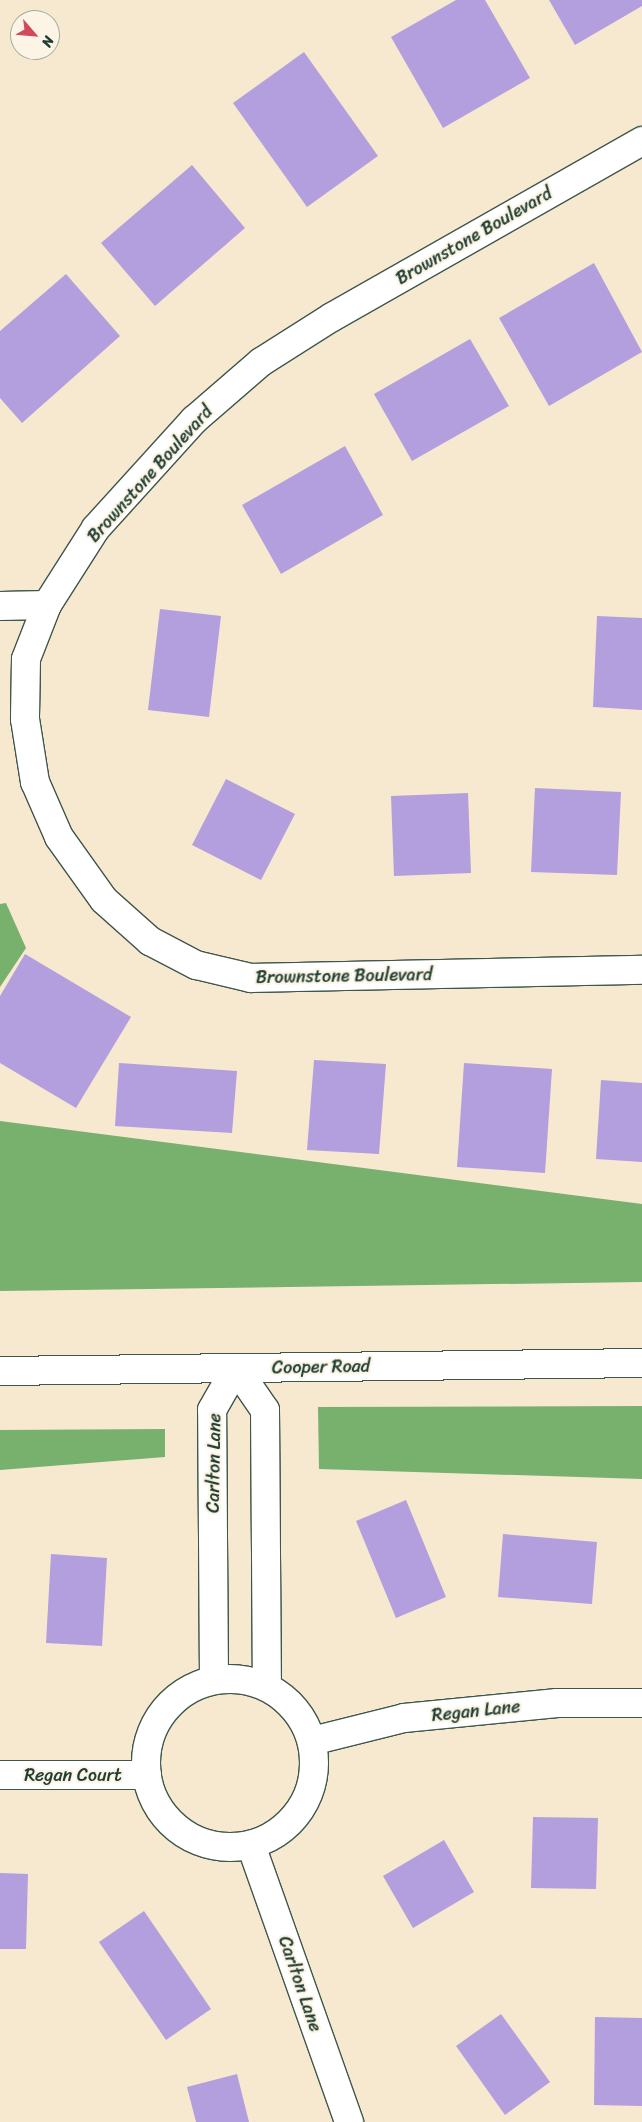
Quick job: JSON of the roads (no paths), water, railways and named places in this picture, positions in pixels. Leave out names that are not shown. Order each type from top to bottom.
[{"type":"street","name":"Brownstone Boulevard","points":[[642,141],[332,317],[261,362],[194,420],[96,528],[47,605],[26,659],[25,719],[35,782],[59,837],[104,900],[150,941],[196,964],[251,978],[642,970]]},
{"type":"street","points":[[0,606],[47,605]]},
{"type":"street","name":"Cooper Road","points":[[0,1371],[642,1363]]},
{"type":"street","points":[[236,1368],[265,1410],[267,1687]]},
{"type":"street","name":"Carlton Lane","points":[[214,1680],[212,1410],[236,1368]]},
{"type":"street","points":[[214,1680],[250,1680],[267,1687],[296,1709],[312,1741],[314,1771],[307,1799],[290,1824],[278,1833],[251,1845],[220,1847],[204,1844],[183,1834],[165,1818],[152,1798],[146,1775],[145,1757],[149,1739],[167,1707],[180,1695],[214,1680]]},
{"type":"street","name":"Regan Lane","points":[[312,1741],[404,1718],[557,1703],[642,1703]]},
{"type":"street","name":"Regan Court","points":[[0,1776],[146,1775]]},
{"type":"street","name":"Carlton Lane","points":[[251,1845],[348,2122]]}]
